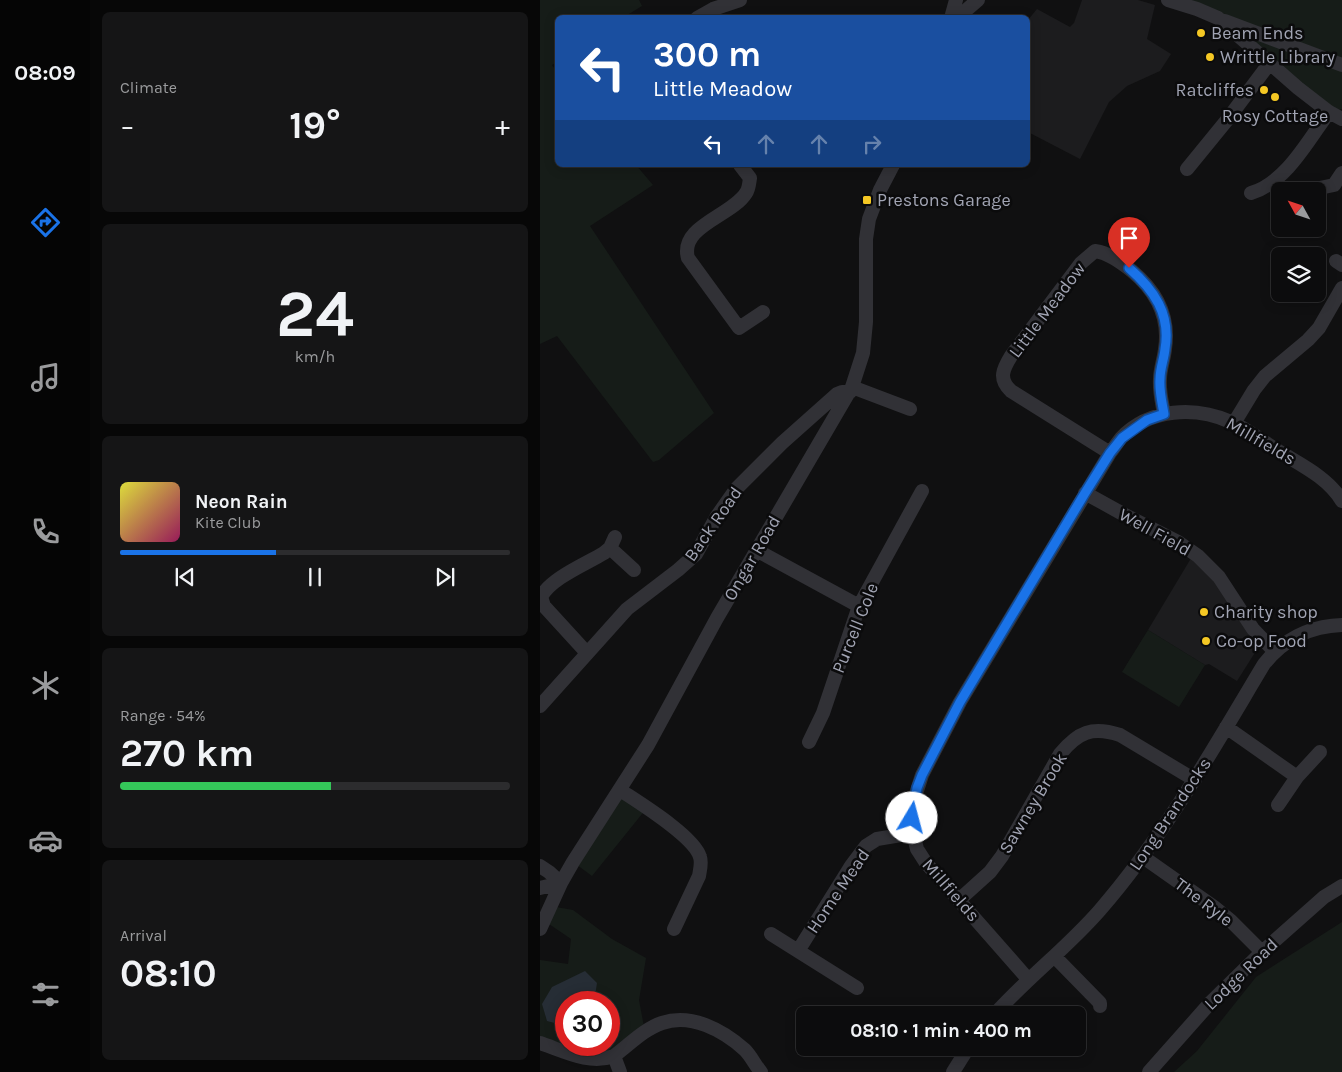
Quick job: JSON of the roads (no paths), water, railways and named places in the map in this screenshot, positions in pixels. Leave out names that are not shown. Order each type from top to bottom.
[{"type":"street","points":[[702,15],[713,9],[740,0]]},
{"type":"street","points":[[952,15],[956,0]]},
{"type":"street","points":[[961,15],[978,0]]},
{"type":"street","points":[[1168,0],[1196,4],[1218,18],[1269,64],[1329,112],[1342,119]]},
{"type":"street","points":[[1218,18],[1342,65]]},
{"type":"street","points":[[1187,169],[1269,64]]},
{"type":"street","points":[[1251,193],[1270,185],[1283,174],[1329,112]]},
{"type":"street","points":[[742,167],[750,178],[746,193],[740,200],[694,233],[687,245],[686,252],[688,258],[739,328],[764,312]]},
{"type":"street","name":"Ongar Road","points":[[540,929],[561,883],[578,853],[620,790],[652,737],[756,550],[851,390],[863,353],[866,322],[866,239],[869,219],[874,202],[892,167]]},
{"type":"street","points":[[1326,187],[1334,185],[1342,173]]},
{"type":"street","name":"Little Meadow","points":[[1110,453],[1011,391],[1003,379],[1004,366],[1011,356],[1081,263],[1095,251],[1110,255],[1129,268],[1148,285],[1158,302],[1166,332],[1166,348],[1160,377],[1164,414]]},
{"type":"street","points":[[1234,423],[1265,376],[1308,340],[1319,328],[1342,288]]},
{"type":"street","points":[[851,390],[910,409]]},
{"type":"street","name":"Back Road","points":[[541,701],[564,680],[627,610],[696,554],[725,503],[767,457],[837,394],[851,390]]},
{"type":"street","name":"Millfields","points":[[1028,979],[926,863],[917,849],[913,833],[913,803],[922,775],[960,702],[1110,453],[1122,438],[1147,420],[1164,414],[1185,411],[1205,413],[1234,423],[1311,471],[1331,487],[1342,501]]},
{"type":"street","name":"Purcell Cole","points":[[810,742],[823,713],[860,606],[896,536],[922,491]]},
{"type":"street","name":"Well Field","points":[[1085,493],[1178,542],[1198,556],[1219,577],[1253,629],[1274,651]]},
{"type":"street","points":[[587,653],[544,606],[541,597],[558,579],[592,561],[612,543],[634,570]]},
{"type":"street","points":[[756,550],[860,606]]},
{"type":"street","name":"Long Brandocks","points":[[1002,1006],[1028,979],[1055,957],[1099,911],[1143,857],[1194,780],[1264,664],[1274,651],[1305,631],[1318,627],[1342,625]]},
{"type":"street","points":[[1226,727],[1297,777]]},
{"type":"street","name":"Sawney Brook","points":[[959,900],[990,872],[1002,856],[1060,754],[1070,742],[1082,734],[1095,730],[1109,731],[1120,735],[1194,780]]},
{"type":"street","points":[[1278,805],[1297,777],[1320,752]]},
{"type":"street","points":[[620,790],[647,807],[689,841],[700,856],[701,867],[699,876],[674,929]]},
{"type":"street","name":"Home Mead","points":[[798,951],[850,866],[866,846],[877,840],[913,833]]},
{"type":"street","name":"The Ryle","points":[[1143,857],[1231,920],[1262,952]]},
{"type":"street","points":[[540,866],[561,883]]},
{"type":"street","points":[[540,888],[561,883]]},
{"type":"street","name":"Lodge Road","points":[[1149,1072],[1211,1002],[1262,952],[1324,897],[1342,886]]},
{"type":"street","name":"Home Mead","points":[[771,934],[857,988]]},
{"type":"street","points":[[1055,957],[1100,1002],[1100,1006]]},
{"type":"street","points":[[620,1052],[661,1023],[686,1020],[702,1023],[714,1029],[746,1051],[761,1072]]},
{"type":"street","points":[[540,1043],[555,1048]]},
{"type":"street","points":[[579,1056],[596,1060],[614,1056],[620,1072]]},
{"type":"street","points":[[953,1072],[963,1056]]},
{"type":"place","name":"Beam Ends","points":[[1201,33]]},
{"type":"place","name":"Writtle Library","points":[[1210,57]]},
{"type":"place","name":"Ratcliffes","points":[[1264,90]]},
{"type":"place","name":"Rosy Cottage","points":[[1275,97]]},
{"type":"place","name":"Prestons Garage","points":[[867,200]]},
{"type":"place","name":"Charity shop","points":[[1204,612]]},
{"type":"place","name":"Co-op Food","points":[[1206,641]]}]
